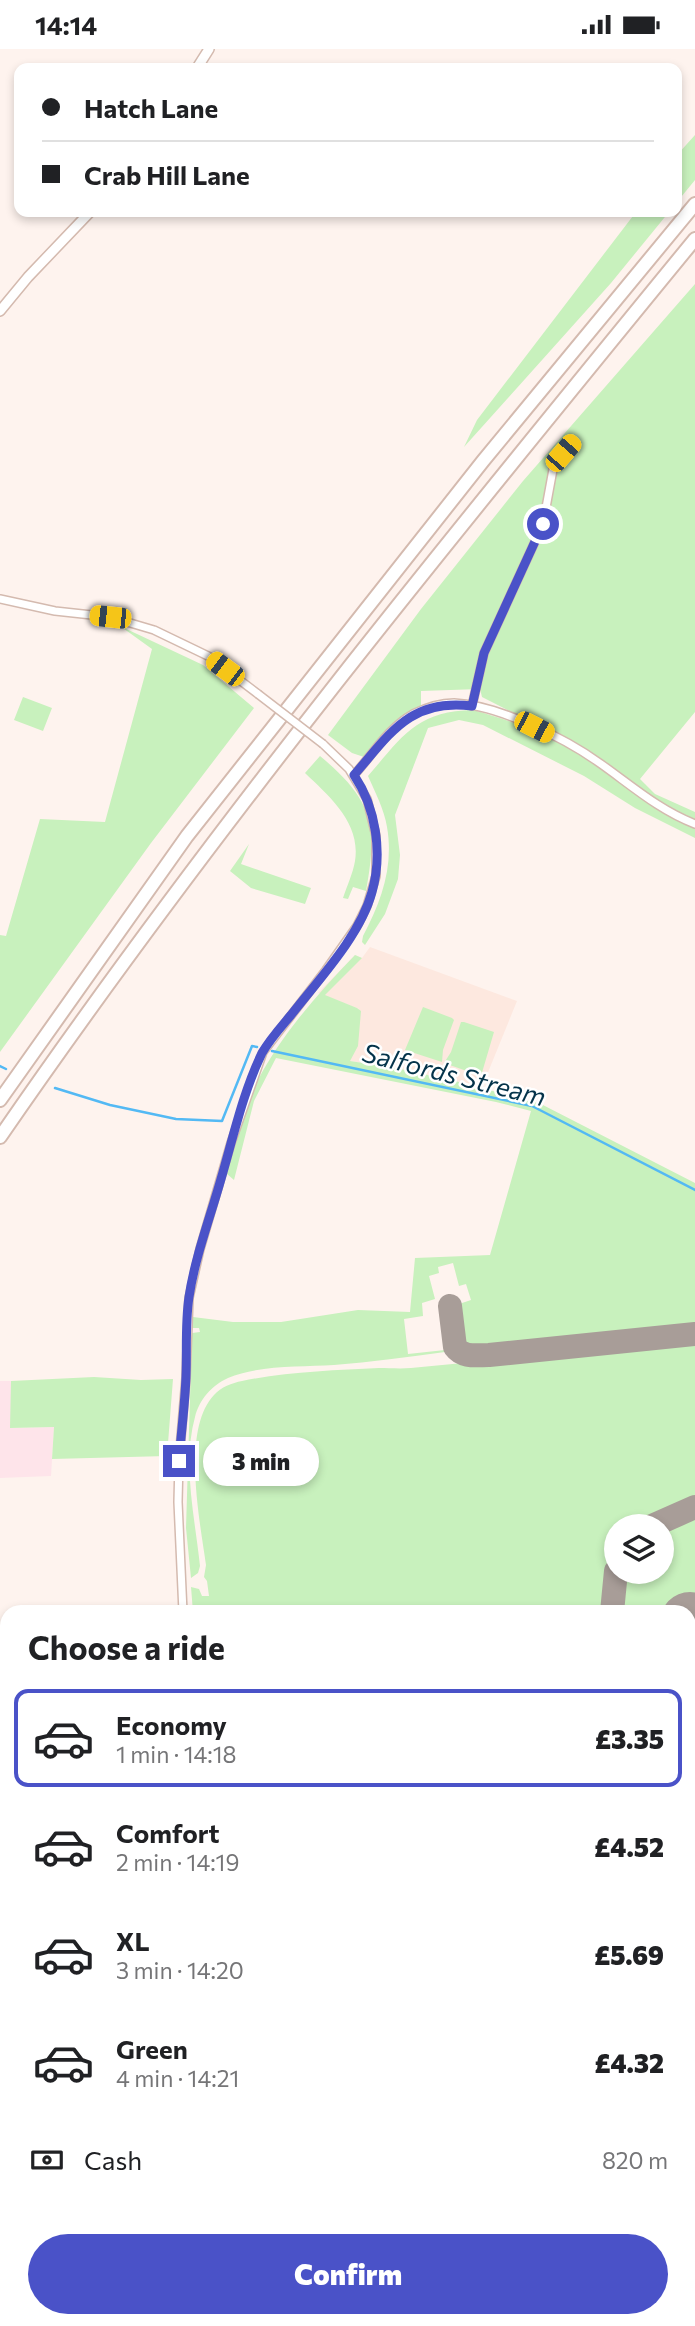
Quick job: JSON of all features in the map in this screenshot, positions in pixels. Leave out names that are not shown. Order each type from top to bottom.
[{"type":"highway","points":[[0,1100],[187,836],[475,471],[695,204]]},
{"type":"highway","points":[[0,1137],[62,1047],[204,854],[506,470],[695,239]]},
{"type":"street","points":[[0,311],[85,217]]},
{"type":"street","points":[[472,706],[484,653],[543,524],[554,464],[572,442]]},
{"type":"street","points":[[0,599],[55,611],[110,617],[154,630],[208,656],[344,763],[368,799],[375,829],[377,867],[370,899],[346,942],[261,1056],[231,1143],[192,1278],[187,1316],[186,1378],[179,1461],[183,1605]]},
{"type":"street","points":[[354,775],[385,737],[411,716],[440,705],[454,703],[492,710],[578,749],[660,807],[695,824]]},
{"type":"shaded area","points":[[370,947],[517,1001],[482,1087],[350,1061],[359,1009],[318,993],[355,955],[362,958]]},
{"type":"shaded area","points":[[0,1381],[11,1381],[11,1428],[54,1427],[51,1476],[0,1478]]},
{"type":"green space","points":[[695,135],[695,180],[682,196],[682,149]]},
{"type":"green space","points":[[632,217],[665,217],[611,283],[464,447],[477,420]]},
{"type":"green space","points":[[695,284],[695,712],[640,779],[655,794],[695,812],[695,820],[656,801],[595,755],[482,697],[480,689],[421,691],[421,706],[404,715],[389,728],[364,757],[352,753],[328,735],[421,609],[523,481]]},
{"type":"green space","points":[[120,626],[203,665],[254,708],[151,843],[0,1052],[0,935],[6,936],[40,819],[105,822],[152,649]]},
{"type":"green space","points":[[23,697],[52,708],[43,731],[14,720]]},
{"type":"green space","points":[[473,710],[519,725],[563,745],[653,806],[695,828],[695,838],[635,808],[584,776],[483,725],[459,720],[428,728],[395,815],[400,855],[398,879],[385,914],[365,945],[362,942],[363,936],[380,897],[389,856],[386,820],[368,776],[401,738],[424,721],[437,715]]},
{"type":"green space","points":[[320,756],[351,786],[361,801],[371,831],[366,891],[353,887],[348,899],[343,898],[355,861],[353,835],[342,812],[305,773]]},
{"type":"green space","points":[[249,844],[241,864],[311,888],[305,904],[251,888],[230,871]]},
{"type":"green space","points":[[355,955],[362,958],[325,995],[361,1011],[358,1046],[350,1061],[482,1087],[515,1099],[539,1103],[695,1183],[695,1329],[585,1341],[465,1349],[459,1304],[471,1300],[466,1284],[459,1286],[453,1263],[438,1267],[439,1273],[429,1276],[435,1299],[422,1303],[423,1316],[404,1319],[408,1354],[445,1352],[348,1364],[253,1371],[228,1378],[207,1394],[195,1417],[191,1435],[191,1491],[200,1566],[198,1573],[191,1578],[186,1528],[192,1333],[200,1332],[199,1328],[192,1328],[193,1317],[233,1322],[281,1322],[358,1310],[410,1312],[415,1258],[490,1255],[531,1111],[276,1058],[254,1101],[234,1180],[227,1174],[240,1122],[261,1075],[288,1032],[320,992]]},
{"type":"green space","points":[[423,1007],[454,1020],[443,1050],[442,1062],[405,1050]]},
{"type":"green space","points":[[461,1022],[494,1032],[481,1076],[444,1063],[451,1052]]},
{"type":"green space","points":[[695,1339],[695,1501],[664,1514],[604,1514],[605,1605],[192,1605],[191,1587],[199,1589],[202,1596],[209,1596],[204,1577],[206,1565],[197,1501],[195,1453],[204,1411],[214,1395],[231,1384],[258,1378],[362,1369],[411,1368]]},
{"type":"green space","points":[[94,1377],[173,1379],[167,1456],[52,1459],[54,1427],[10,1428],[11,1381]]},
{"type":"green space","points":[[695,1515],[695,1605],[618,1605],[620,1584],[674,1584],[674,1524]]},
{"type":"waterway","name":"Salfords Stream","points":[[55,1088],[110,1105],[176,1119],[222,1121],[252,1046],[257,1047]]},
{"type":"waterway","name":"Salfords Stream","points":[[272,1051],[532,1106],[695,1190]]},
{"type":"waterway","name":"Salfords Stream","points":[[0,1066],[6,1069]]},
{"type":"taxiway","points":[[450,1306],[455,1347],[458,1351],[471,1355],[695,1334]]},
{"type":"taxiway","points":[[674,1516],[695,1507]]},
{"type":"taxiway","points":[[613,1605],[615,1584]]},
{"type":"route","points":[[179,1461],[186,1378],[187,1316],[192,1278],[244,1103],[267,1045],[357,926],[374,885],[377,851],[374,822],[368,799],[354,775],[385,737],[411,716],[440,705],[454,703],[472,706],[484,653],[543,524]]}]
